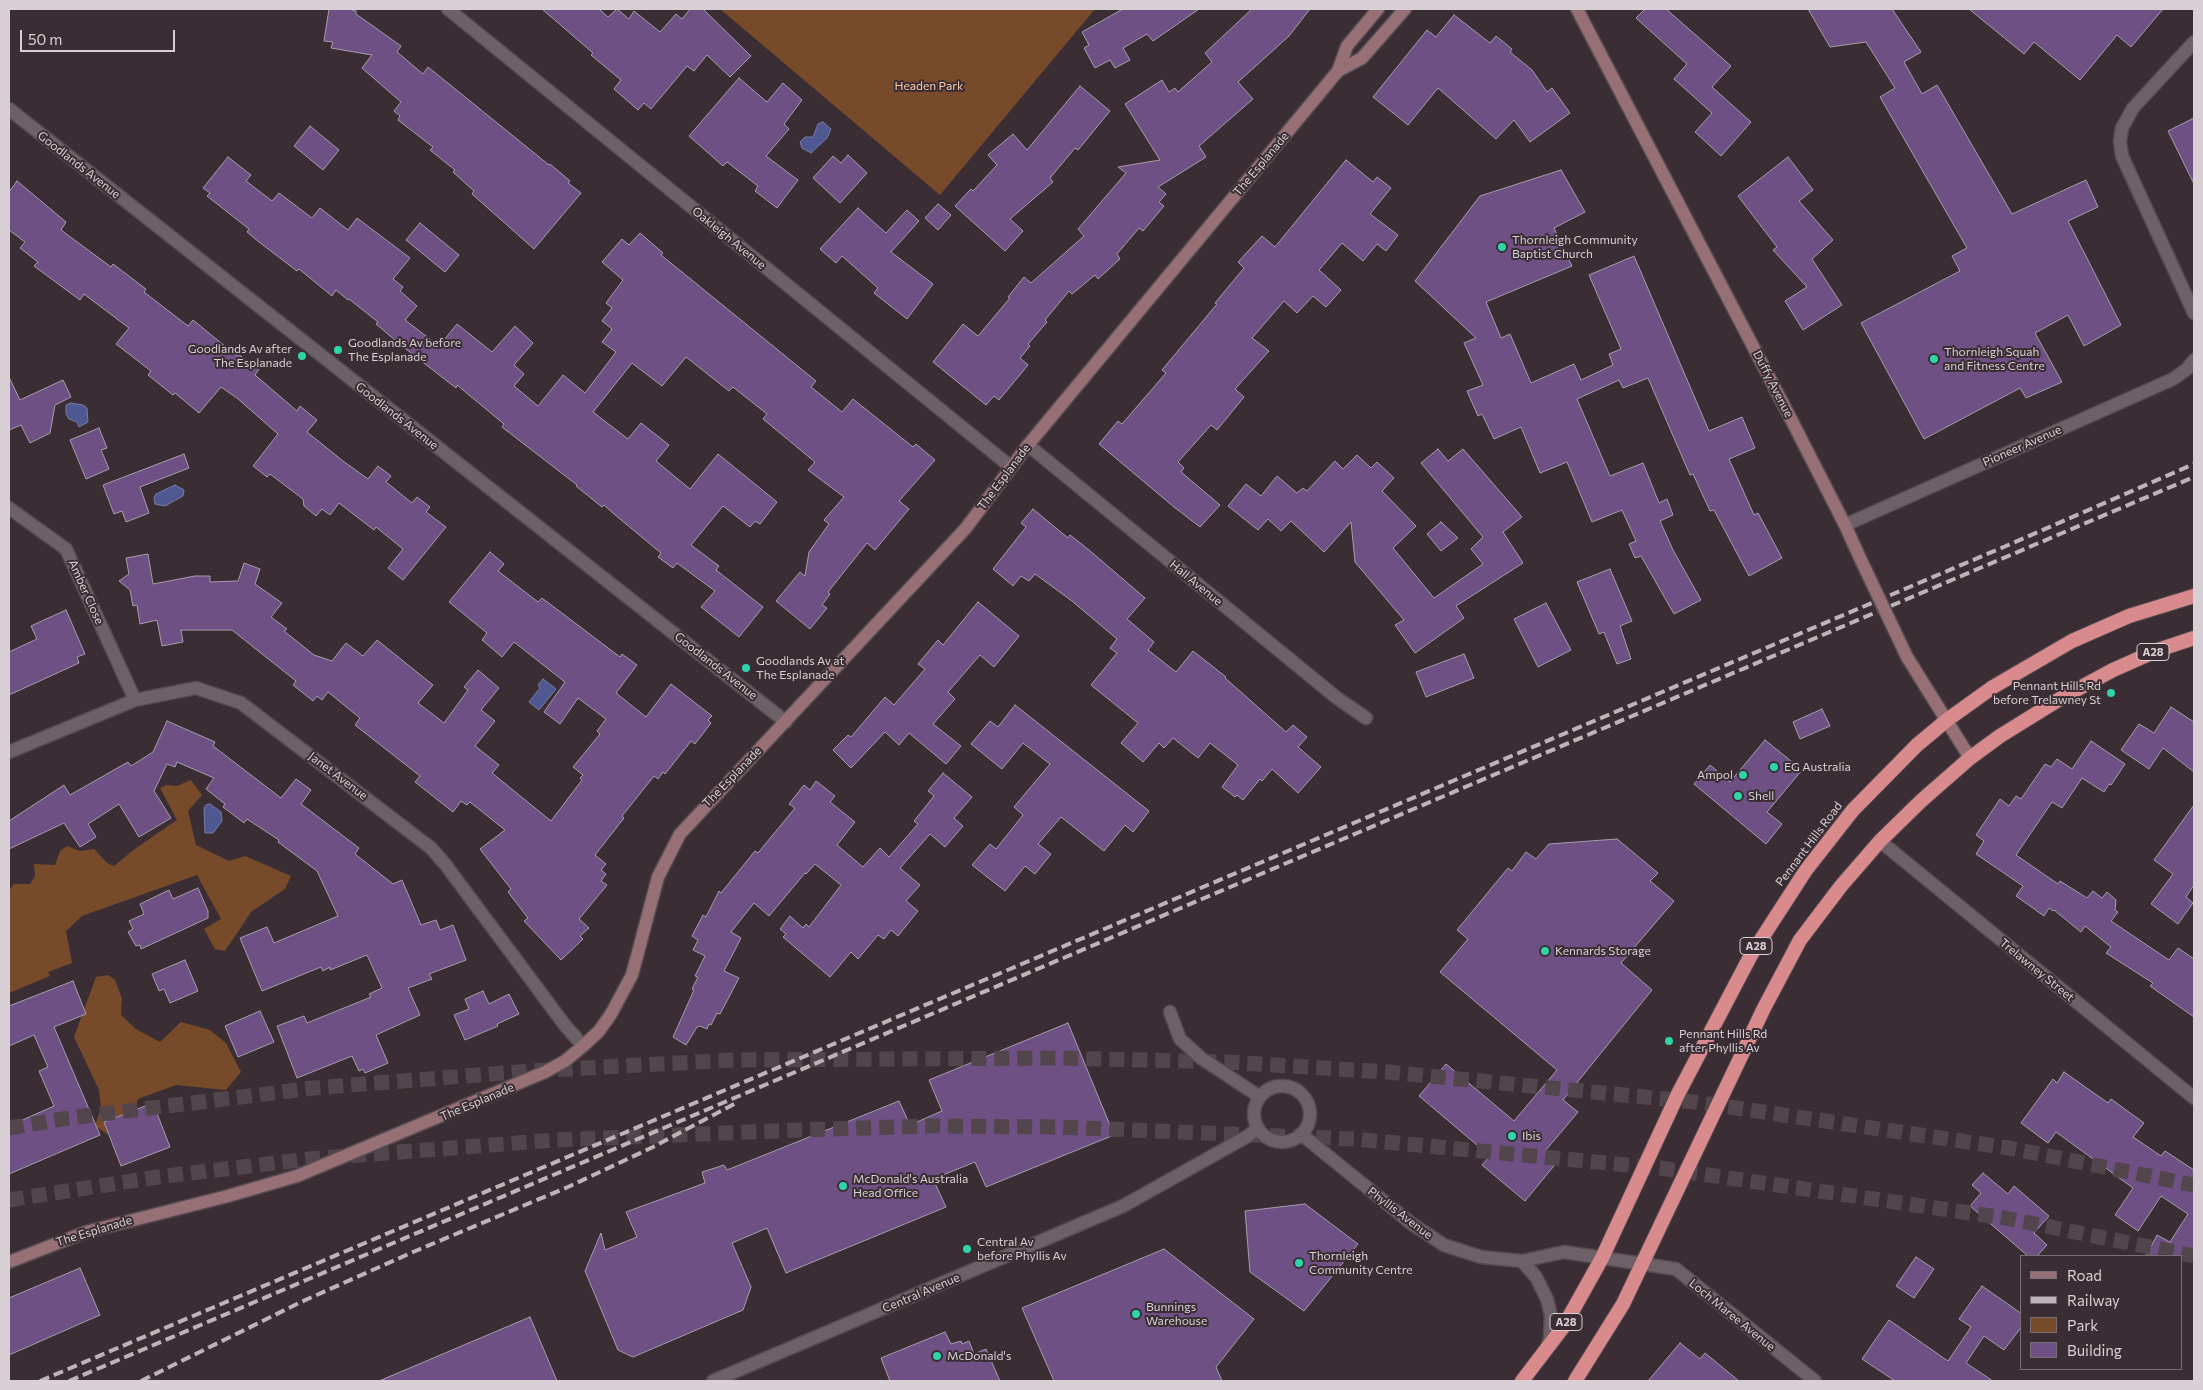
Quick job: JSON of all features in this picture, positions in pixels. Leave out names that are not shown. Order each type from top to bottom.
[{"type":"highway","name":"Pennant Hills Road","points":[[1522,1381],[1564,1326],[1602,1258],[1678,1094],[1733,986],[1773,918],[1806,870],[1853,810],[1878,783],[1947,720],[2000,683],[2072,641],[2129,616],[2194,596]]},
{"type":"highway","name":"A28","points":[[1575,1381],[1604,1337],[1643,1264],[1764,1008],[1800,940],[1841,886],[1880,840],[1921,801],[1970,758],[2000,736],[2063,696],[2158,650],[2194,638]]},
{"type":"main road","name":"The Esplanade","points":[[9,1262],[86,1232],[228,1196],[297,1176],[545,1072],[565,1061],[583,1046],[599,1031],[611,1014],[632,975],[658,877],[671,848],[689,823],[786,722],[966,528],[1028,445],[1338,71],[1347,46],[1378,9]]},
{"type":"main road","name":"The Esplanade","points":[[1338,71],[1362,58],[1405,9]]},
{"type":"main road","name":"Duffy Avenue","points":[[1578,9],[1846,525],[1907,657],[1970,758]]},
{"type":"street","name":"Oakleigh Avenue","points":[[448,9],[1011,467]]},
{"type":"street","points":[[2194,42],[2133,108],[2122,128],[2120,141],[2122,156],[2194,313]]},
{"type":"street","name":"Goodlands Avenue","points":[[9,109],[786,722]]},
{"type":"street","name":"Pioneer Avenue","points":[[1846,525],[2173,379],[2187,369],[2194,360]]},
{"type":"street","name":"Hall Avenue","points":[[1028,445],[1337,698],[1366,718]]},
{"type":"street","name":"Amber Close","points":[[9,508],[66,549],[135,700]]},
{"type":"street","name":"Janet Avenue","points":[[9,752],[135,700],[196,688],[241,703],[431,848],[445,864],[564,1024],[583,1046]]},
{"type":"street","name":"Trelawney Street","points":[[1880,840],[2194,1098]]},
{"type":"street","points":[[1170,1012],[1180,1039],[1201,1058],[1260,1097]]},
{"type":"street","points":[[1283,1086],[1299,1092],[1309,1105],[1310,1114],[1306,1128],[1294,1139],[1278,1141],[1271,1139],[1258,1128],[1254,1112],[1260,1097],[1274,1087],[1283,1086]]},
{"type":"street","name":"Central Avenue","points":[[712,1381],[1122,1206],[1248,1136],[1258,1128]]},
{"type":"street","name":"Phyllis Avenue","points":[[1301,1134],[1412,1224],[1444,1245],[1481,1257],[1522,1261],[1564,1252],[1602,1258]]},
{"type":"street","points":[[1602,1258],[1643,1264]]},
{"type":"street","points":[[1522,1261],[1536,1277],[1547,1299],[1551,1316],[1550,1338],[1547,1350]]},
{"type":"street","name":"Loch Maree Avenue","points":[[1643,1264],[1676,1269],[1814,1381]]},
{"type":"green space","name":"Headen Park","points":[[720,9],[1095,9],[940,195]]},
{"type":"green space","points":[[191,780],[202,795],[188,811],[196,845],[229,861],[245,856],[291,876],[285,889],[251,912],[225,951],[215,949],[204,929],[221,919],[197,875],[82,916],[66,931],[72,963],[48,972],[50,976],[9,993],[9,890],[14,884],[30,884],[35,876],[34,864],[55,865],[60,851],[67,846],[80,851],[94,849],[107,863],[114,866],[136,848],[177,820],[160,788],[166,785],[177,786]]},
{"type":"green space","points":[[108,975],[115,980],[122,999],[121,1015],[136,1029],[160,1042],[181,1022],[210,1030],[226,1043],[241,1072],[226,1090],[176,1085],[138,1099],[132,1117],[117,1133],[107,1134],[95,1126],[101,1108],[99,1090],[74,1037],[96,977]]},
{"type":"water","points":[[823,122],[831,129],[827,138],[811,153],[802,148],[800,142],[805,137],[813,137],[818,124]]},
{"type":"water","points":[[71,403],[83,405],[87,408],[88,422],[79,427],[77,422],[69,419],[66,414],[66,405]]},
{"type":"water","points":[[175,485],[184,490],[183,496],[165,506],[155,504],[154,498],[156,494]]},
{"type":"water","points":[[543,679],[556,689],[539,710],[529,702],[540,688],[538,685]]},
{"type":"water","points":[[210,804],[221,812],[222,821],[213,833],[205,833],[204,808]]},
{"type":"building","points":[[329,9],[352,9],[356,11],[356,14],[401,46],[397,52],[423,74],[428,67],[550,164],[570,181],[568,183],[581,193],[534,249],[472,194],[474,191],[453,172],[455,170],[430,150],[433,147],[398,120],[400,116],[394,111],[401,102],[362,68],[372,55],[331,48],[333,42],[324,41]]},
{"type":"building","points":[[542,9],[599,9],[608,17],[617,9],[629,19],[634,11],[660,32],[676,14],[682,19],[690,9],[703,9],[751,56],[730,77],[707,55],[694,71],[687,66],[651,109],[644,103],[638,110],[614,89],[621,80]]},
{"type":"building","points":[[1123,9],[1199,9],[1153,41],[1147,34],[1123,48],[1130,60],[1115,68],[1110,60],[1095,68],[1084,48],[1089,45],[1082,32]]},
{"type":"building","points":[[1252,9],[1310,9],[1289,36],[1238,82],[1253,99],[1199,146],[1206,157],[1158,187],[1166,194],[1159,202],[1164,206],[1143,231],[1139,228],[1117,254],[1120,259],[1098,279],[1095,275],[1072,294],[1069,291],[1045,320],[1047,322],[1028,344],[1030,346],[1020,358],[1028,365],[999,400],[994,396],[986,405],[933,362],[963,324],[978,336],[1010,298],[1008,297],[1024,277],[1031,283],[1084,236],[1078,229],[1126,173],[1118,167],[1160,160],[1125,104],[1162,80],[1169,92],[1175,88],[1178,92],[1212,62],[1205,53]]},
{"type":"building","points":[[1645,9],[1666,9],[1731,66],[1712,87],[1751,122],[1721,156],[1695,132],[1712,113],[1674,79],[1687,64],[1636,18]]},
{"type":"building","points":[[1808,9],[1892,9],[1921,52],[1904,62],[1922,94],[1937,85],[2012,214],[2086,180],[2098,207],[2068,221],[2121,325],[2084,346],[2068,315],[2035,333],[2062,382],[2026,398],[2020,388],[1924,439],[1861,323],[1960,271],[1952,256],[1967,248],[1880,97],[1895,88],[1866,42],[1830,47]]},
{"type":"building","points":[[1969,9],[2163,9],[2131,47],[2117,35],[2080,80],[2034,42],[2024,54]]},
{"type":"building","points":[[1454,15],[1490,43],[1496,36],[1512,49],[1510,52],[1532,70],[1547,92],[1552,88],[1570,113],[1530,142],[1514,120],[1496,139],[1438,88],[1408,125],[1373,97],[1427,30],[1436,37]]},
{"type":"building","points":[[739,78],[767,102],[783,83],[802,100],[784,124],[789,129],[766,156],[798,180],[777,208],[755,191],[758,186],[727,162],[723,166],[689,136]]},
{"type":"building","points":[[1080,86],[1110,111],[1078,150],[1075,148],[1050,178],[1053,182],[1010,219],[1023,231],[1005,251],[955,206],[971,189],[973,191],[997,165],[988,155],[1013,134],[1027,150]]},
{"type":"building","points":[[2194,118],[2194,184],[2168,131]]},
{"type":"building","points":[[310,126],[339,150],[323,170],[294,146]]},
{"type":"building","points":[[848,155],[867,173],[840,203],[813,178],[833,156],[841,163]]},
{"type":"building","points":[[228,157],[251,175],[246,181],[272,201],[279,193],[312,218],[320,208],[348,230],[357,218],[410,258],[393,279],[403,287],[400,291],[417,306],[405,320],[439,346],[457,324],[492,352],[515,326],[533,343],[514,365],[524,374],[514,386],[538,406],[563,375],[585,393],[616,352],[602,342],[612,329],[602,321],[612,308],[606,303],[623,280],[602,262],[622,239],[629,245],[640,233],[663,253],[661,255],[816,381],[811,387],[842,412],[853,399],[913,447],[916,444],[935,460],[899,501],[909,509],[875,550],[867,543],[828,592],[830,594],[822,605],[827,608],[810,629],[776,601],[800,572],[805,576],[809,552],[829,524],[824,520],[844,497],[808,470],[815,462],[763,419],[767,414],[733,387],[729,391],[686,357],[662,386],[632,363],[593,412],[628,439],[641,423],[669,445],[656,461],[690,489],[718,454],[777,502],[760,524],[755,521],[750,527],[723,506],[691,545],[719,566],[716,570],[763,607],[739,637],[701,607],[715,591],[677,563],[673,568],[658,557],[661,553],[604,505],[602,507],[577,485],[502,427],[504,424],[457,385],[456,388],[402,346],[376,324],[378,322],[349,299],[336,290],[332,296],[299,269],[297,271],[247,232],[249,229],[207,196],[210,193],[203,188]]},
{"type":"building","points":[[1788,157],[1813,190],[1799,201],[1833,240],[1812,259],[1842,305],[1803,330],[1785,301],[1807,287],[1773,250],[1777,247],[1738,196]]},
{"type":"building","points":[[1346,160],[1373,182],[1377,177],[1391,188],[1370,214],[1398,235],[1386,251],[1377,244],[1363,261],[1342,243],[1319,270],[1341,290],[1326,307],[1313,296],[1297,313],[1284,301],[1252,338],[1269,351],[1235,389],[1244,397],[1217,430],[1211,425],[1178,462],[1184,468],[1181,472],[1220,505],[1200,527],[1099,444],[1118,421],[1122,424],[1166,373],[1162,370],[1217,304],[1215,303],[1244,268],[1238,262],[1262,236],[1275,247]]},
{"type":"building","points":[[1561,170],[1585,212],[1554,228],[1572,266],[1486,302],[1501,338],[1510,334],[1531,383],[1574,364],[1581,380],[1613,365],[1609,354],[1621,349],[1589,275],[1634,256],[1709,431],[1742,417],[1755,448],[1729,459],[1754,515],[1758,513],[1782,558],[1749,576],[1714,510],[1710,511],[1693,474],[1690,475],[1648,378],[1623,388],[1619,380],[1577,399],[1610,476],[1643,463],[1659,503],[1667,499],[1673,515],[1660,521],[1673,550],[1701,600],[1674,614],[1641,556],[1635,558],[1629,544],[1636,541],[1622,510],[1592,522],[1567,462],[1540,473],[1521,427],[1494,439],[1482,414],[1478,416],[1467,391],[1483,385],[1464,343],[1476,338],[1415,281],[1480,196]]},
{"type":"building","points":[[17,181],[66,222],[61,230],[111,267],[113,264],[146,289],[144,292],[188,326],[193,320],[237,356],[238,354],[259,369],[255,375],[297,411],[300,406],[317,420],[307,432],[343,461],[368,479],[378,466],[391,476],[386,482],[412,503],[417,497],[430,507],[426,512],[446,527],[403,580],[388,568],[403,549],[376,527],[374,530],[339,503],[330,515],[322,509],[316,516],[304,506],[303,499],[270,474],[267,477],[253,466],[278,434],[237,398],[221,387],[199,413],[175,393],[173,395],[148,375],[151,371],[116,344],[129,328],[84,294],[80,300],[34,266],[38,262],[20,248],[25,242],[9,230],[9,192]]},
{"type":"building","points":[[938,204],[951,215],[938,230],[925,218]]},
{"type":"building","points":[[858,208],[886,233],[907,210],[919,221],[891,252],[933,284],[907,319],[874,293],[878,288],[842,256],[836,263],[820,249]]},
{"type":"building","points":[[420,223],[459,255],[445,272],[406,240]]},
{"type":"building","points":[[9,377],[20,400],[63,380],[71,397],[55,405],[50,433],[30,443],[21,425],[9,430]]},
{"type":"building","points":[[99,428],[107,448],[101,450],[109,469],[86,479],[70,440]]},
{"type":"building","points":[[1438,449],[1448,461],[1463,449],[1522,517],[1503,532],[1523,563],[1456,606],[1464,618],[1415,653],[1395,625],[1404,620],[1355,562],[1351,522],[1324,552],[1291,521],[1281,531],[1268,519],[1258,530],[1228,506],[1246,484],[1261,496],[1277,476],[1297,493],[1303,488],[1307,491],[1335,461],[1343,469],[1357,455],[1371,468],[1377,462],[1394,478],[1382,491],[1416,526],[1393,548],[1434,598],[1483,564],[1471,549],[1483,537],[1421,463]]},
{"type":"building","points":[[184,454],[189,468],[140,487],[149,513],[126,522],[122,511],[114,514],[103,485]]},
{"type":"building","points":[[1033,509],[1068,538],[1070,535],[1089,550],[1145,598],[1127,619],[1154,642],[1148,650],[1176,672],[1193,651],[1226,677],[1286,732],[1293,725],[1307,737],[1298,747],[1321,767],[1298,793],[1272,769],[1262,781],[1260,779],[1243,800],[1237,795],[1235,797],[1222,787],[1238,765],[1210,743],[1198,758],[1173,738],[1164,748],[1159,743],[1143,762],[1121,743],[1138,723],[1091,685],[1117,653],[1110,648],[1117,639],[1072,601],[1035,574],[1029,581],[1021,576],[1013,586],[993,569],[1026,527],[1021,523]]},
{"type":"building","points":[[1441,522],[1458,538],[1441,551],[1427,534]]},
{"type":"building","points":[[490,552],[504,564],[498,571],[538,602],[542,598],[620,657],[622,654],[637,665],[616,693],[646,717],[671,684],[712,716],[708,720],[711,723],[695,744],[691,741],[665,774],[663,772],[658,779],[654,776],[622,816],[624,818],[595,855],[606,864],[601,870],[606,874],[601,881],[607,885],[579,919],[589,928],[580,936],[583,939],[561,960],[524,921],[528,918],[508,892],[511,889],[480,849],[505,830],[470,802],[467,805],[461,801],[453,812],[415,782],[420,776],[355,725],[360,718],[328,692],[322,700],[317,696],[313,701],[293,685],[296,681],[232,630],[181,630],[183,642],[162,646],[157,620],[140,624],[137,605],[133,606],[130,590],[119,581],[129,574],[126,558],[148,554],[153,584],[195,576],[210,576],[210,582],[238,581],[244,563],[260,569],[255,584],[282,603],[271,617],[287,629],[284,631],[314,655],[332,661],[346,643],[363,656],[377,640],[433,685],[418,703],[444,723],[468,690],[464,687],[478,670],[499,688],[481,710],[495,721],[475,746],[499,765],[492,773],[551,821],[582,780],[580,778],[583,775],[573,767],[600,734],[597,731],[606,719],[578,698],[560,724],[544,712],[565,682],[514,642],[502,657],[482,640],[487,633],[449,602]]},
{"type":"building","points":[[1610,569],[1632,621],[1620,626],[1631,659],[1617,664],[1604,632],[1599,634],[1577,582]]},
{"type":"building","points":[[978,602],[1019,636],[994,667],[980,655],[948,692],[955,699],[933,724],[961,746],[946,764],[909,733],[899,745],[885,732],[851,768],[833,750],[848,735],[851,737],[885,697],[894,705],[925,669],[918,664],[938,640],[943,645]]},
{"type":"building","points":[[1546,603],[1571,650],[1538,667],[1514,619]]},
{"type":"building","points":[[66,610],[85,654],[77,657],[79,663],[9,695],[9,652],[37,639],[31,626]]},
{"type":"building","points":[[1464,654],[1474,678],[1426,697],[1416,672]]},
{"type":"building","points":[[1015,705],[1149,811],[1133,832],[1125,825],[1104,851],[1061,817],[1038,844],[1051,854],[1035,874],[1025,866],[1005,891],[972,865],[990,844],[996,849],[1023,815],[1014,807],[1050,764],[1023,743],[1002,769],[971,744],[990,721],[998,727]]},
{"type":"building","points":[[2171,707],[2194,722],[2194,772],[2163,748],[2149,769],[2121,750],[2139,724],[2154,733]]},
{"type":"building","points":[[1822,709],[1830,726],[1800,739],[1793,722]]},
{"type":"building","points":[[167,721],[215,742],[213,746],[281,798],[296,779],[311,790],[301,804],[359,848],[355,854],[393,884],[402,880],[421,925],[436,920],[440,930],[453,925],[466,960],[429,974],[432,979],[408,988],[420,1015],[376,1035],[388,1063],[365,1073],[363,1069],[359,1071],[352,1056],[297,1078],[277,1026],[304,1016],[307,1023],[371,997],[369,994],[382,988],[367,955],[330,970],[330,967],[323,971],[321,967],[262,991],[240,938],[267,927],[274,943],[338,916],[317,871],[278,842],[279,840],[247,819],[244,823],[223,807],[225,804],[206,789],[214,778],[177,762],[175,767],[167,764],[154,791],[171,818],[139,837],[119,804],[88,824],[96,837],[80,847],[64,823],[9,849],[9,821],[64,785],[70,795],[128,762],[131,766],[153,752]]},
{"type":"building","name":"Shell","points":[[1765,740],[1802,770],[1767,812],[1782,824],[1766,844],[1694,784],[1710,765],[1730,782]]},
{"type":"building","points":[[2091,741],[2125,764],[2104,792],[2082,778],[2062,808],[2052,802],[2016,855],[2058,884],[2060,881],[2087,898],[2093,891],[2102,898],[2107,892],[2116,900],[2115,910],[2118,912],[2111,921],[2169,960],[2178,948],[2194,959],[2194,1017],[2150,986],[2153,983],[2106,953],[2111,947],[2085,926],[2081,932],[2049,908],[2044,916],[2016,896],[2023,886],[1976,854],[1984,841],[1976,835],[2000,799],[2009,806],[2016,796],[2021,799],[2045,764],[2051,767],[2057,759],[2072,769]]},
{"type":"building","points":[[943,773],[972,797],[954,818],[963,826],[945,847],[930,834],[900,868],[920,885],[906,901],[918,911],[898,936],[891,930],[884,939],[878,935],[858,959],[851,952],[830,977],[783,937],[786,934],[780,929],[790,916],[803,928],[806,924],[809,927],[841,885],[815,864],[805,873],[769,916],[754,903],[731,932],[741,938],[724,971],[739,978],[720,1014],[717,1013],[707,1029],[700,1026],[697,1027],[686,1045],[673,1037],[694,990],[692,989],[698,977],[695,976],[705,956],[693,950],[698,940],[692,936],[703,915],[706,917],[719,891],[721,893],[755,851],[758,853],[795,808],[789,804],[804,785],[810,790],[816,781],[835,796],[830,802],[855,822],[837,845],[863,867],[880,848],[889,857],[918,824],[914,821],[934,796],[928,791]]},
{"type":"building","points":[[2194,805],[2194,885],[2186,897],[2193,903],[2178,924],[2151,904],[2173,874],[2154,860]]},
{"type":"building","name":"Kennards Storage","points":[[1617,839],[1658,873],[1650,881],[1674,901],[1621,963],[1652,990],[1563,1100],[1578,1112],[1546,1150],[1558,1161],[1525,1201],[1482,1165],[1490,1156],[1419,1096],[1446,1064],[1514,1121],[1557,1070],[1440,972],[1468,939],[1457,930],[1508,868],[1512,871],[1526,852],[1536,859],[1549,844]]},
{"type":"building","points":[[198,888],[208,911],[208,918],[141,949],[140,945],[136,946],[128,932],[133,929],[129,921],[144,914],[140,904],[169,890],[173,899]]},
{"type":"building","points":[[185,960],[198,991],[170,1003],[164,989],[159,991],[152,974]]},
{"type":"building","points":[[73,981],[86,1014],[54,1027],[100,1135],[9,1174],[9,1126],[54,1106],[39,1071],[48,1067],[34,1035],[9,1046],[9,1006]]},
{"type":"building","points":[[483,991],[489,1004],[509,994],[519,1014],[497,1024],[498,1026],[465,1040],[454,1015],[469,1009],[465,999]]},
{"type":"building","points":[[260,1011],[274,1042],[238,1057],[225,1026]]},
{"type":"building","points":[[1068,1023],[1114,1135],[986,1187],[975,1162],[933,1179],[946,1207],[786,1273],[767,1228],[732,1243],[751,1287],[743,1310],[633,1357],[618,1350],[585,1271],[601,1233],[605,1250],[637,1237],[626,1212],[705,1183],[702,1172],[724,1165],[727,1170],[899,1101],[910,1125],[942,1111],[929,1080]]},
{"type":"building","points":[[2064,1072],[2108,1103],[2111,1099],[2144,1123],[2133,1137],[2161,1156],[2165,1151],[2194,1170],[2194,1256],[2147,1255],[2157,1235],[2170,1242],[2188,1214],[2161,1196],[2138,1231],[2115,1215],[2133,1188],[2056,1132],[2048,1143],[2021,1123],[2053,1079],[2057,1083]]},
{"type":"building","points":[[153,1103],[170,1147],[121,1166],[104,1122]]},
{"type":"building","points":[[1983,1173],[2008,1194],[2014,1186],[2049,1216],[2034,1233],[2047,1245],[2038,1255],[2027,1255],[1970,1206],[1981,1193],[1972,1185]]},
{"type":"building","name":"Thornleigh Community Centre","points":[[1305,1204],[1358,1244],[1304,1311],[1250,1272],[1245,1211]]},
{"type":"building","name":"Bunnings Warehouse","points":[[1164,1249],[1254,1319],[1216,1367],[1222,1381],[1054,1381],[1022,1308]]},
{"type":"building","points":[[1916,1257],[1934,1269],[1914,1298],[1896,1286]]},
{"type":"building","points":[[80,1268],[100,1315],[9,1355],[9,1298]]},
{"type":"building","points":[[1982,1286],[2020,1313],[2020,1329],[2004,1350],[1984,1336],[1966,1363],[1993,1381],[1895,1381],[1862,1359],[1889,1320],[1948,1361],[1971,1327],[1959,1319]]},
{"type":"building","points":[[530,1317],[557,1381],[379,1381]]},
{"type":"building","name":"McDonald's","points":[[945,1332],[951,1344],[961,1341],[962,1344],[969,1341],[974,1354],[986,1349],[1000,1381],[890,1381],[881,1358]]},
{"type":"building","points":[[1680,1343],[1700,1359],[1705,1353],[1739,1381],[1648,1381]]},
{"type":"tunnel","points":[[9,1128],[69,1118],[314,1088],[529,1071],[734,1060],[1059,1058],[1226,1062],[1388,1072],[1695,1102],[2009,1148],[2194,1185]]},
{"type":"tunnel","points":[[9,1200],[158,1177],[309,1159],[555,1140],[924,1126],[1057,1127],[1354,1139],[1660,1168],[2005,1218],[2194,1256]]},
{"type":"railway","points":[[40,1381],[2006,546],[2194,464]]},
{"type":"railway","points":[[69,1381],[2194,477]]},
{"type":"railway","points":[[141,1381],[301,1302],[413,1252],[568,1187],[653,1147],[738,1102]]},
{"type":"place","name":"Thornleigh Community Baptist Church","points":[[1502,247]]},
{"type":"place","name":"Goodlands Av before The Esplanade","points":[[338,350]]},
{"type":"place","name":"Goodlands Av after The Esplanade","points":[[302,356]]},
{"type":"place","name":"Thornleigh Squah and Fitness Centre","points":[[1934,359]]},
{"type":"place","name":"Goodlands Av at The Esplanade","points":[[746,668]]},
{"type":"place","name":"Pennant Hills Rd before Trelawney St","points":[[2111,693]]},
{"type":"place","name":"EG Australia","points":[[1774,767]]},
{"type":"place","name":"Ampol","points":[[1743,775]]},
{"type":"place","name":"Shell","points":[[1738,796]]},
{"type":"place","name":"Kennards Storage","points":[[1545,951]]},
{"type":"place","name":"Pennant Hills Rd after Phyllis Av","points":[[1669,1041]]},
{"type":"place","name":"Ibis","points":[[1512,1136]]},
{"type":"place","name":"McDonald's Australia Head Office","points":[[843,1186]]},
{"type":"place","name":"Central Av before Phyllis Av","points":[[967,1249]]},
{"type":"place","name":"Thornleigh Community Centre","points":[[1299,1263]]},
{"type":"place","name":"Bunnings Warehouse","points":[[1136,1314]]},
{"type":"place","name":"McDonald's","points":[[937,1356]]}]
